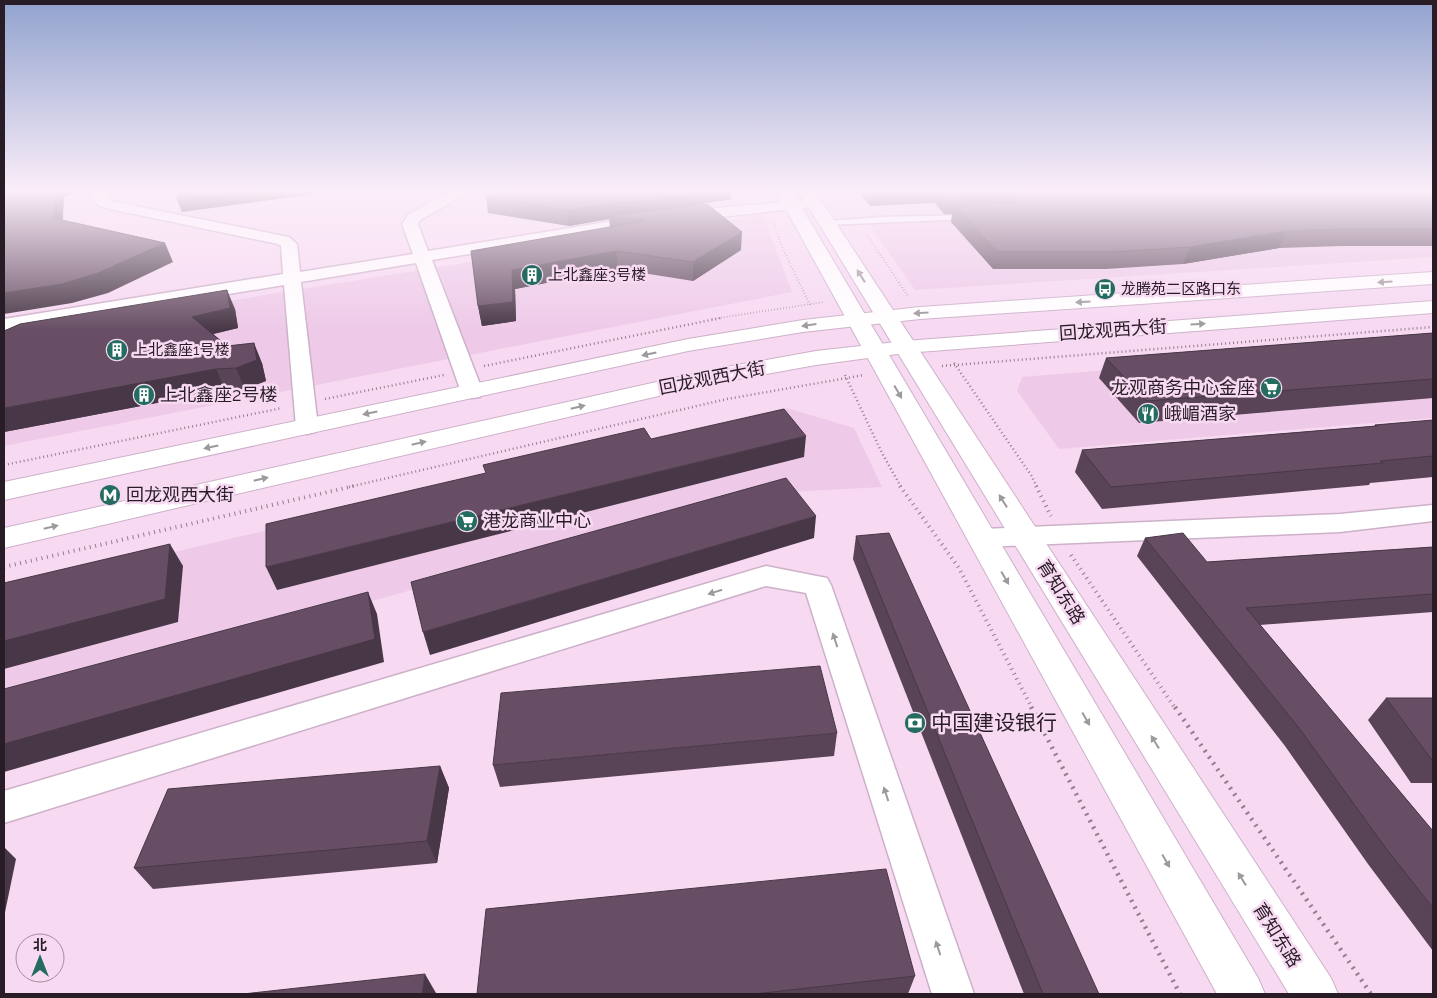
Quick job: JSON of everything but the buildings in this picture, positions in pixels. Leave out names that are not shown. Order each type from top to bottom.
[{"type":"main road","name":"育知东路","points":[[816,238],[871,317],[890,348],[1025,536],[1314,994]]},
{"type":"main road","name":"育知东路","points":[[834,238],[871,317]]},
{"type":"main road","name":"回龙观西大街","points":[[4,491],[307,426],[468,381],[871,317],[1433,278]]},
{"type":"main road","name":"回龙观西大街","points":[[4,538],[710,377],[757,368],[890,348],[1433,307]]},
{"type":"main road","points":[[976,309],[958,315],[955,320],[957,326],[979,337],[1001,339]]},
{"type":"main road","points":[[738,337],[761,338],[771,343],[777,349],[773,360],[757,368]]},
{"type":"main road","name":"育知东路","points":[[890,348],[982,538],[1242,994]]},
{"type":"street","points":[[270,238],[282,240],[289,244],[307,426]]},
{"type":"street","points":[[415,238],[468,381]]},
{"type":"street","points":[[4,324],[541,238]]},
{"type":"street","points":[[982,538],[1340,523],[1433,513]]},
{"type":"street","points":[[4,807],[766,576],[816,585],[953,994]]},
{"type":"path","points":[[778,238],[804,291]]},
{"type":"path","points":[[4,465],[305,403],[468,381],[659,329],[792,306]]},
{"type":"path","points":[[972,363],[1433,327]]},
{"type":"path","points":[[964,377],[1031,475],[1074,560],[1371,994]]},
{"type":"path","points":[[4,567],[727,399],[821,381]]},
{"type":"path","points":[[851,386],[894,475],[959,568],[1180,994]]},
{"type":"shaded area","points":[[623,238],[772,238],[792,292],[4,446],[4,337]]},
{"type":"shaded area","points":[[878,238],[1433,238],[1433,257],[915,290]]},
{"type":"shaded area","points":[[1433,343],[1433,418],[1059,449],[1017,391],[1022,377]]},
{"type":"shaded area","name":"港龙商业中心","points":[[787,408],[854,428],[882,487],[755,494],[4,704],[4,592]]},
{"type":"place","name":"上北鑫座3号楼","points":[[532,275]]},
{"type":"place","name":"龙腾苑二区路口东","points":[[1105,289]]},
{"type":"place","name":"上北鑫座1号楼","points":[[117,350]]},
{"type":"place","name":"龙观商务中心金座","points":[[1271,388]]},
{"type":"place","name":"上北鑫座2号楼","points":[[144,395]]},
{"type":"place","name":"峨嵋酒家","points":[[1148,414]]},
{"type":"place","name":"回龙观西大街","points":[[110,495]]},
{"type":"place","name":"港龙商业中心","points":[[467,521]]},
{"type":"place","name":"中国建设银行","points":[[915,723]]}]
